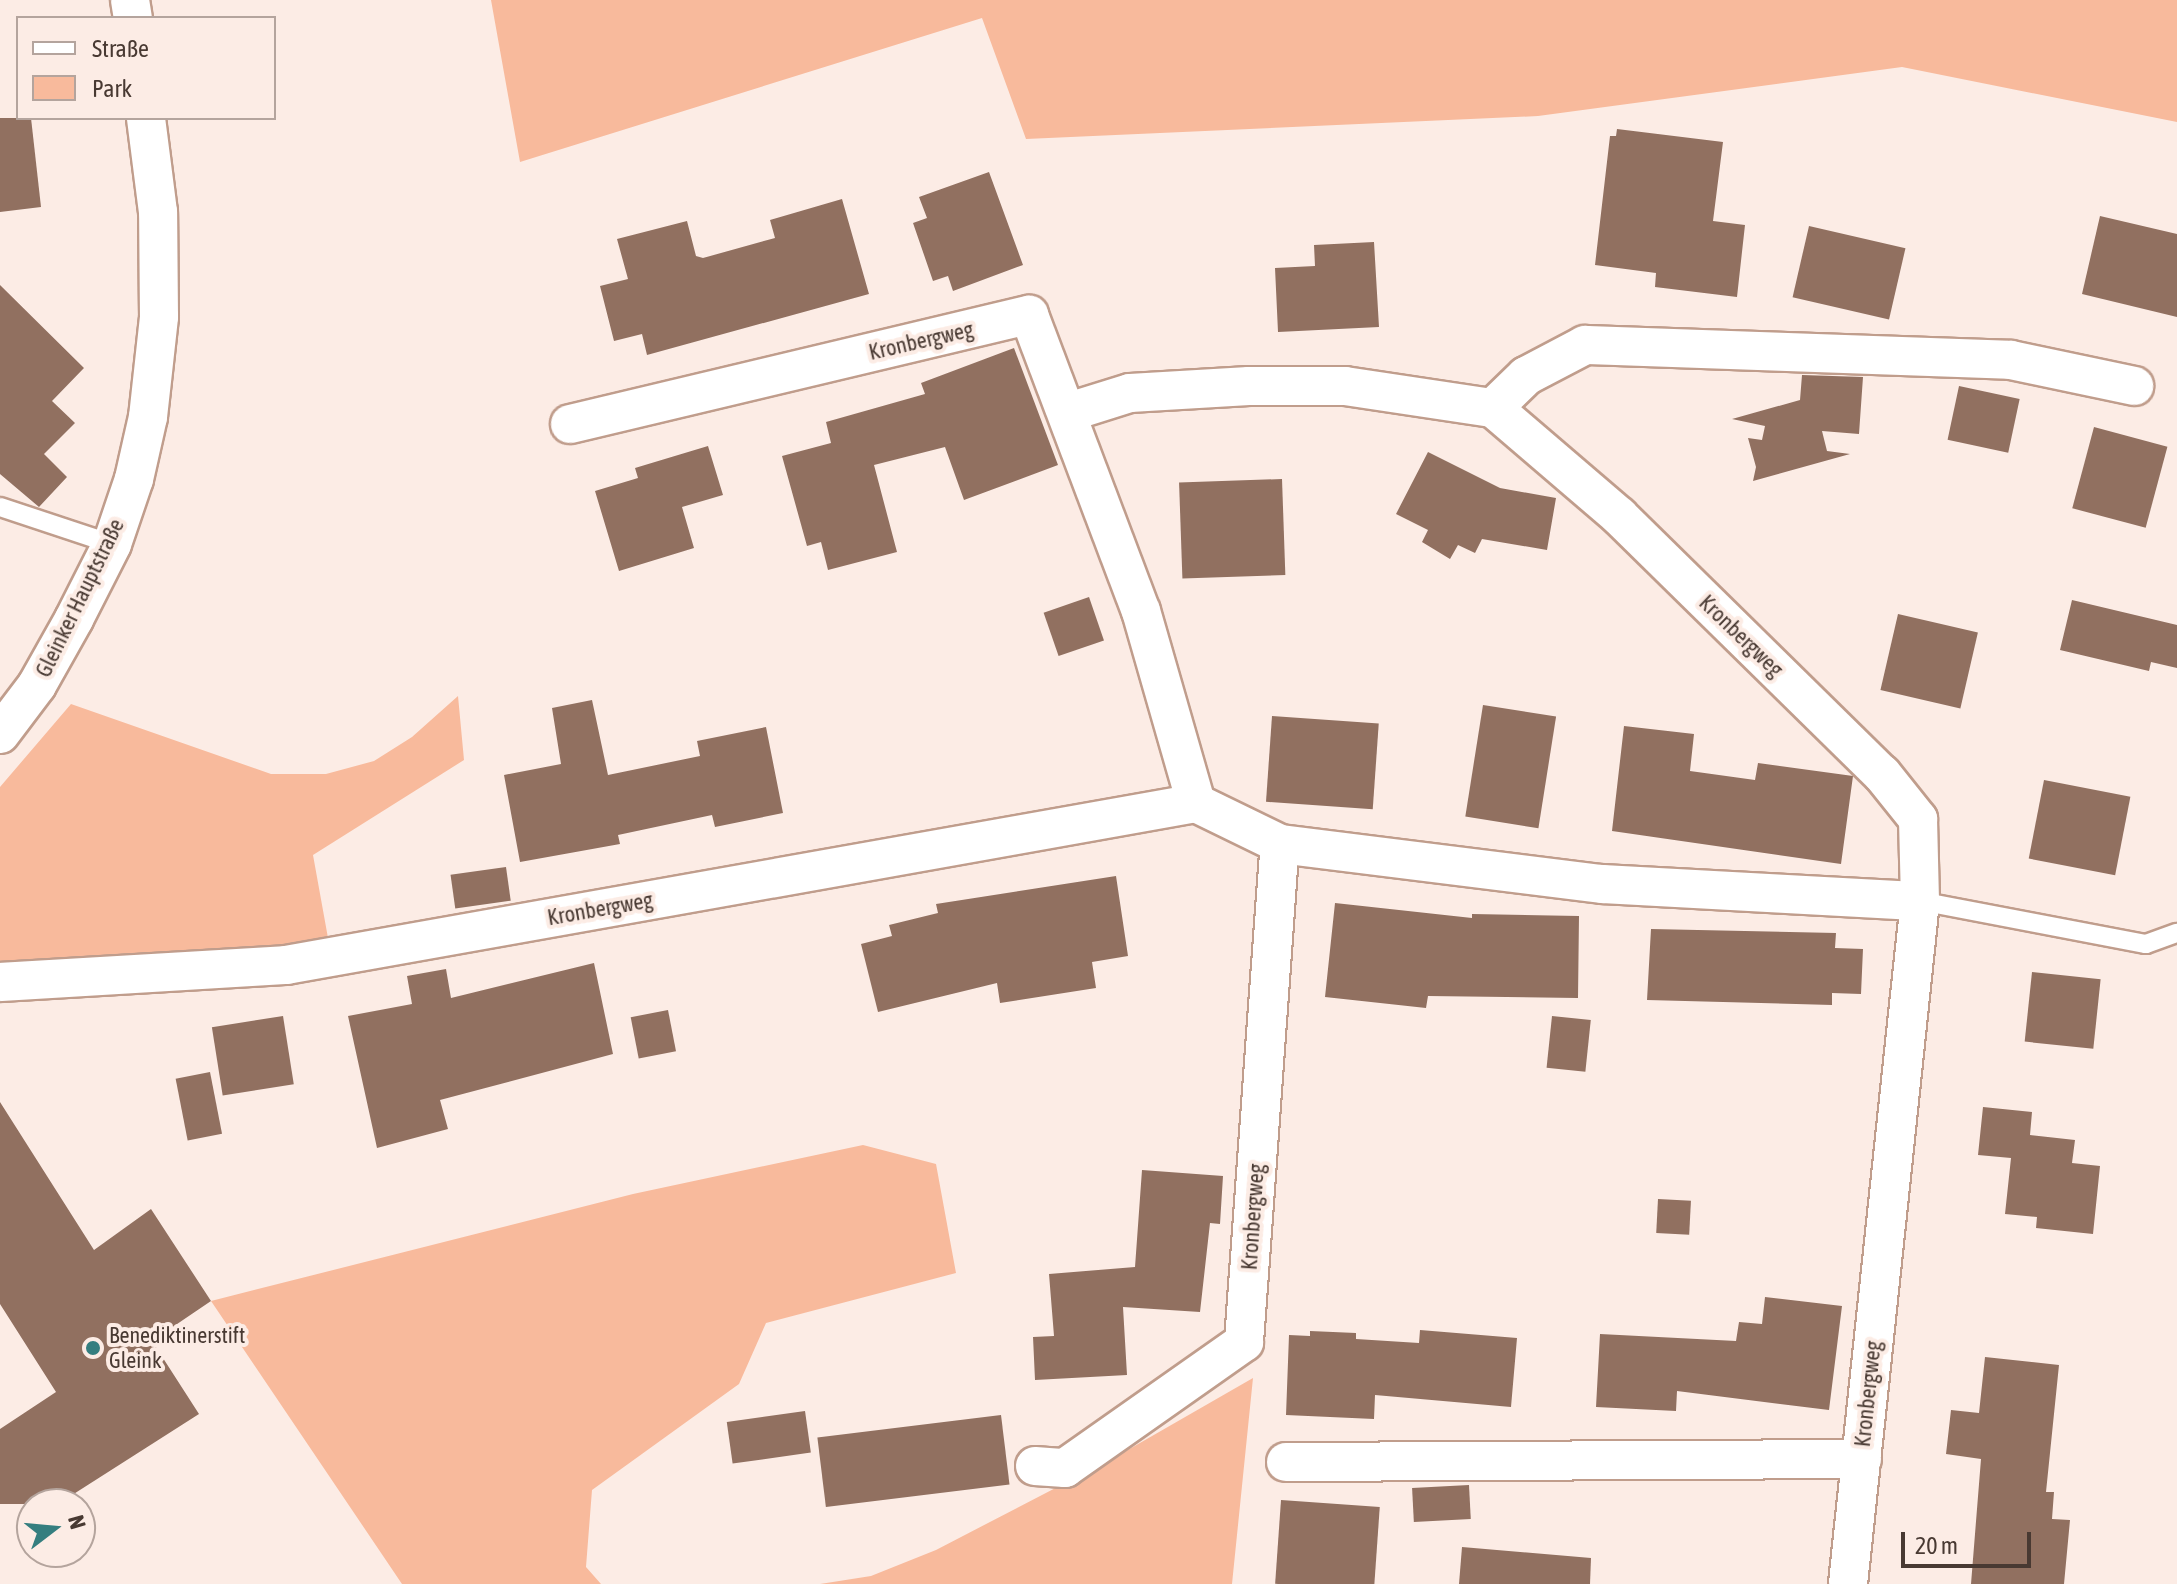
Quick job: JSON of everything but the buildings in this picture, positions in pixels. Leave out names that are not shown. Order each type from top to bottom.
[{"type":"street","name":"Gleinker Hauptstraße","points":[[0,734],[37,685],[112,544],[148,417],[159,317],[158,212],[146,120]]},
{"type":"street","name":"Kronbergweg","points":[[0,982],[286,965],[1196,803],[1141,611],[1069,412],[1029,315],[570,424]]},
{"type":"street","points":[[1069,412],[1130,393],[1249,386],[1345,386],[1493,408],[1526,376],[1585,345],[2011,360],[2134,386]]},
{"type":"street","name":"Kronbergweg","points":[[1286,1462],[1862,1459],[1920,901],[1918,819],[1882,774],[1619,516],[1493,408]]},
{"type":"street","points":[[1196,803],[1280,844],[1603,884],[1920,901]]},
{"type":"street","name":"Kronbergweg","points":[[1035,1466],[1065,1468],[1244,1342],[1280,844]]},
{"type":"street","points":[[1848,1584],[1862,1459]]},
{"type":"lane","points":[[0,507],[112,544]]},
{"type":"lane","points":[[1920,901],[2146,944],[2177,933]]},
{"type":"green space","points":[[491,0],[2177,0],[2177,122],[1902,67],[1538,116],[1026,139],[982,18],[520,162]]},
{"type":"green space","points":[[458,696],[464,760],[313,855],[328,938],[286,948],[0,966],[0,787],[71,704],[271,774],[326,774],[374,761],[412,737]]},
{"type":"green space","points":[[863,1145],[936,1164],[956,1273],[766,1323],[739,1384],[592,1490],[586,1567],[601,1584],[402,1584],[211,1301],[633,1194]]},
{"type":"green space","points":[[1253,1378],[1232,1584],[820,1584],[871,1576],[936,1550],[1119,1455]]},
{"type":"place","name":"Benediktinerstift Gleink","points":[[93,1348]]}]
